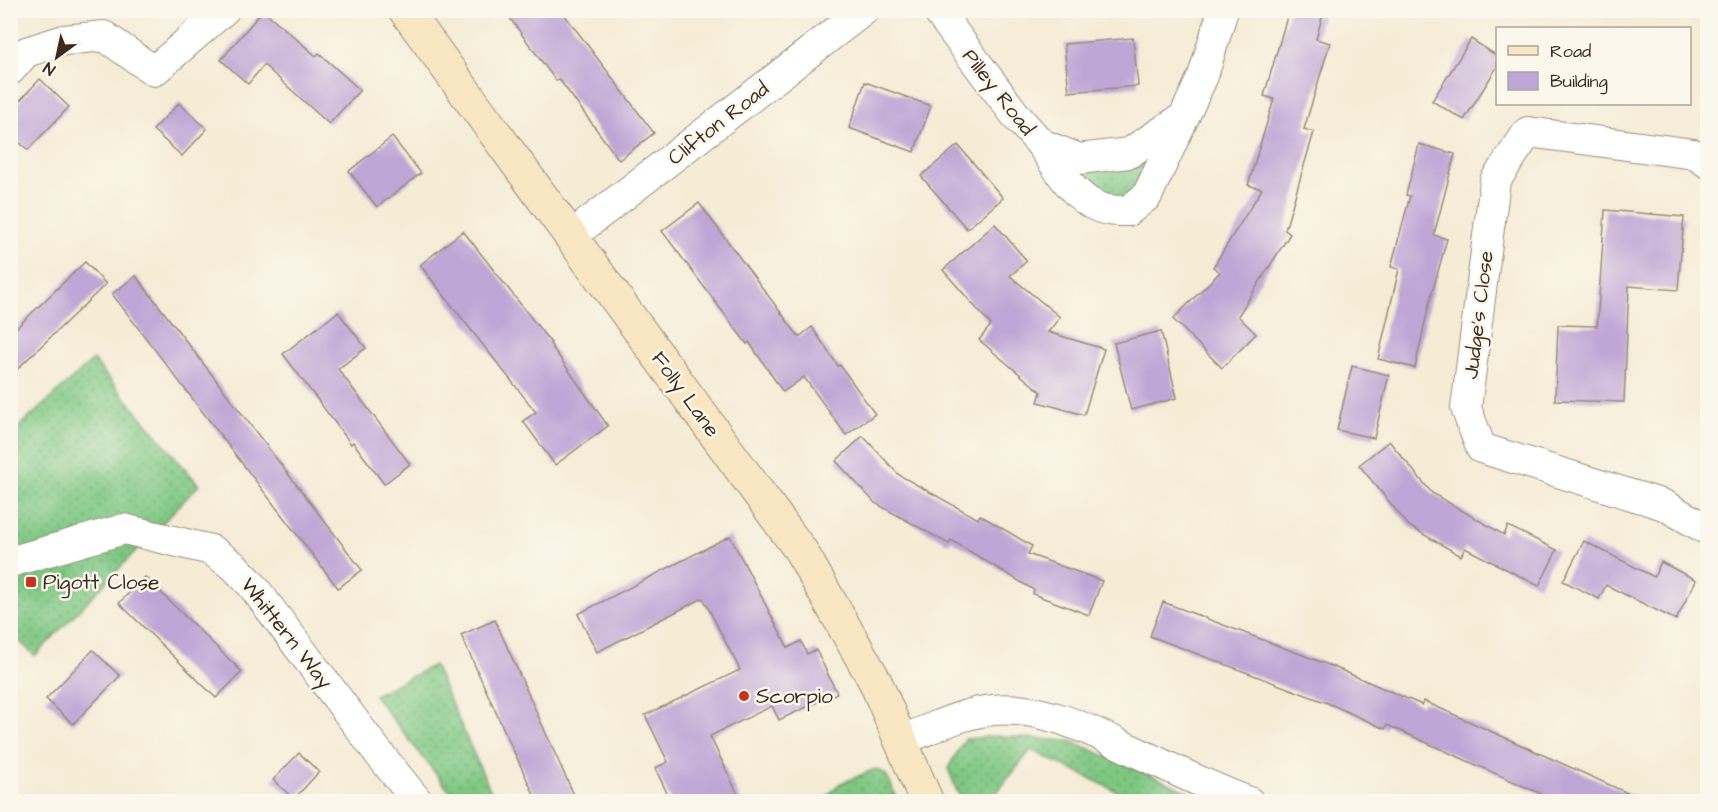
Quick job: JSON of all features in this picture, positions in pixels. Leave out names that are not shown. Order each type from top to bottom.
[{"type":"street","points":[[10,70],[26,52],[64,40],[104,36],[154,71],[224,10]]},
{"type":"street","name":"Folly Lane","points":[[405,10],[801,551],[875,681],[927,801]]},
{"type":"street","name":"Clifton Road","points":[[571,236],[864,10]]},
{"type":"street","name":"Pilley Road","points":[[937,10],[1017,117],[1041,144],[1066,180],[1084,199],[1107,210],[1128,212],[1147,196],[1203,76],[1223,10]]},
{"type":"street","name":"Pilley Road","points":[[1041,144],[1079,159],[1129,153],[1184,117]]},
{"type":"street","name":"Judge's Close","points":[[1707,163],[1694,154],[1528,132],[1495,181],[1466,408],[1481,448],[1664,505],[1707,530]]},
{"type":"street","name":"Whittern Way","points":[[10,562],[124,529],[211,550],[235,567],[252,585],[377,751],[418,801]]},
{"type":"street","points":[[902,740],[963,716],[993,710],[1025,710],[1083,726],[1223,792],[1249,801]]},
{"type":"green space","points":[[1184,117],[1128,211],[1066,180]]},
{"type":"green space","points":[[93,360],[199,485],[35,656],[11,633],[11,434]]},
{"type":"green space","points":[[434,665],[495,801],[457,801],[374,695]]},
{"type":"green space","points":[[995,736],[1071,741],[1210,801],[1137,801],[1031,750],[990,801],[961,801],[948,768],[965,739]]},
{"type":"green space","points":[[875,769],[880,770],[887,777],[897,801],[823,801],[838,785]]},
{"type":"building","points":[[263,10],[316,56],[319,53],[360,90],[329,124],[264,65],[248,84],[221,60]]},
{"type":"building","points":[[504,10],[561,10],[654,133],[619,160],[559,79],[556,81]]},
{"type":"building","points":[[1289,10],[1324,10],[1316,39],[1330,43],[1304,129],[1314,132],[1285,230],[1290,234],[1238,316],[1256,334],[1222,368],[1173,319],[1220,272],[1213,267],[1262,189],[1248,185],[1274,99],[1264,96]]},
{"type":"building","points":[[1133,38],[1138,86],[1069,92],[1064,44]]},
{"type":"building","points":[[1471,39],[1496,55],[1496,69],[1464,120],[1432,101]]},
{"type":"building","points":[[40,79],[69,107],[28,150],[10,134],[10,111]]},
{"type":"building","points":[[865,82],[931,106],[914,152],[849,128]]},
{"type":"building","points":[[179,103],[207,129],[182,156],[153,130]]},
{"type":"building","points":[[392,137],[421,173],[377,207],[349,171]]},
{"type":"building","points":[[1419,144],[1455,154],[1434,235],[1447,239],[1429,304],[1415,368],[1378,359],[1399,269],[1391,267],[1410,196],[1406,195]]},
{"type":"building","points":[[958,145],[1003,198],[967,229],[921,176]]},
{"type":"building","points":[[699,203],[799,337],[812,327],[838,366],[840,365],[875,414],[846,435],[804,377],[783,392],[749,342],[747,344],[662,231]]},
{"type":"building","points":[[1605,210],[1684,217],[1678,290],[1629,286],[1624,402],[1555,400],[1558,325],[1597,326]]},
{"type":"building","points":[[995,224],[1027,261],[1010,276],[1060,317],[1048,332],[1104,349],[1084,415],[1038,402],[1041,392],[979,340],[991,325],[943,270]]},
{"type":"building","points":[[463,231],[551,343],[608,426],[555,465],[523,421],[536,412],[420,265]]},
{"type":"building","points":[[85,262],[106,284],[10,376],[10,334]]},
{"type":"building","points":[[136,276],[362,570],[338,588],[112,294]]},
{"type":"building","points":[[338,312],[366,348],[338,369],[410,464],[384,484],[283,354]]},
{"type":"building","points":[[1161,331],[1177,398],[1131,410],[1114,343]]},
{"type":"building","points":[[1352,366],[1389,375],[1374,438],[1337,430]]},
{"type":"building","points":[[863,436],[899,475],[978,519],[980,515],[1032,546],[1028,554],[1102,581],[1089,615],[1033,594],[1034,590],[951,540],[949,544],[875,503],[836,461]]},
{"type":"building","points":[[1389,441],[1432,493],[1504,535],[1508,526],[1557,550],[1539,586],[1465,548],[1461,556],[1409,526],[1359,465]]},
{"type":"building","points":[[730,536],[788,648],[801,641],[807,654],[816,650],[837,693],[779,720],[772,706],[710,736],[741,801],[671,801],[655,768],[668,762],[645,715],[740,670],[703,598],[597,652],[578,614]]},
{"type":"building","points":[[1584,541],[1654,577],[1661,562],[1696,580],[1676,620],[1606,585],[1599,599],[1563,581]]},
{"type":"building","points":[[145,577],[242,672],[216,698],[119,603]]},
{"type":"building","points":[[1163,602],[1329,665],[1422,705],[1424,701],[1645,801],[1557,801],[1387,725],[1385,729],[1330,704],[1150,636]]},
{"type":"building","points":[[495,620],[577,801],[537,801],[509,741],[461,635]]},
{"type":"building","points":[[93,650],[120,676],[73,724],[46,699]]},
{"type":"building","points":[[299,753],[319,772],[294,799],[273,780]]},
{"type":"place","name":"Pigott Close","points":[[31,582]]},
{"type":"place","name":"Scorpio","points":[[744,696]]}]
